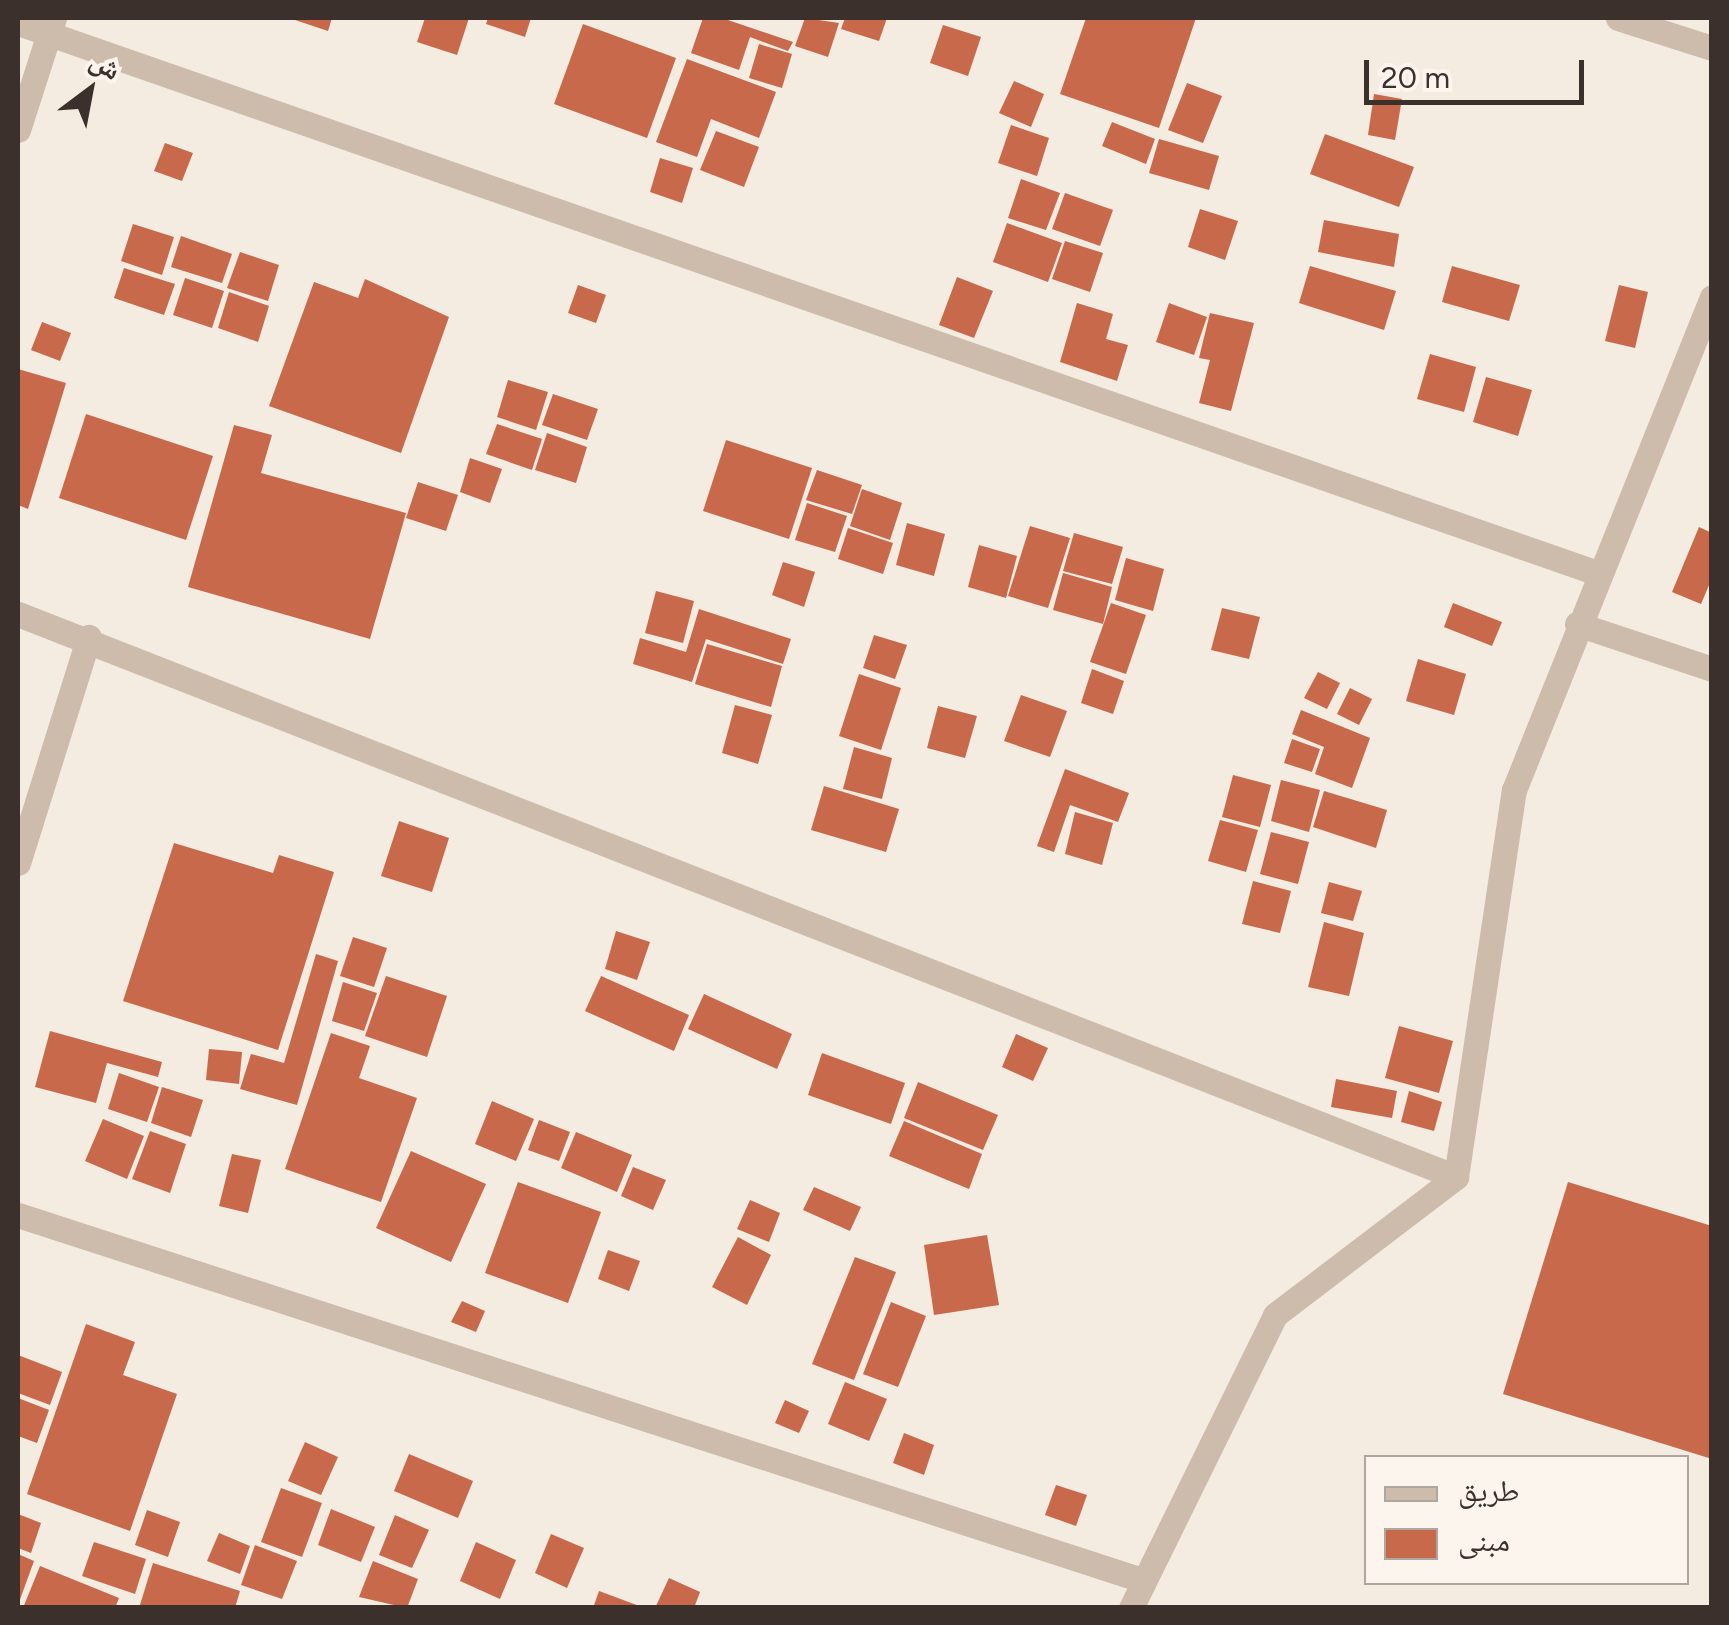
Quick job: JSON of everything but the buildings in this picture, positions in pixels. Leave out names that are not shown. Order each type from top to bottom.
[{"type":"street","points":[[1618,18],[1712,48]]},
{"type":"street","points":[[18,23],[52,26],[1600,574]]},
{"type":"street","points":[[18,130],[52,26]]},
{"type":"street","points":[[1131,1608],[1275,1315],[1456,1177],[1514,790],[1577,624],[1712,297]]},
{"type":"street","points":[[18,614],[88,637],[1456,1177]]},
{"type":"street","points":[[1577,624],[1712,669]]},
{"type":"street","points":[[18,863],[88,637]]},
{"type":"street","points":[[18,1215],[1142,1580]]}]
